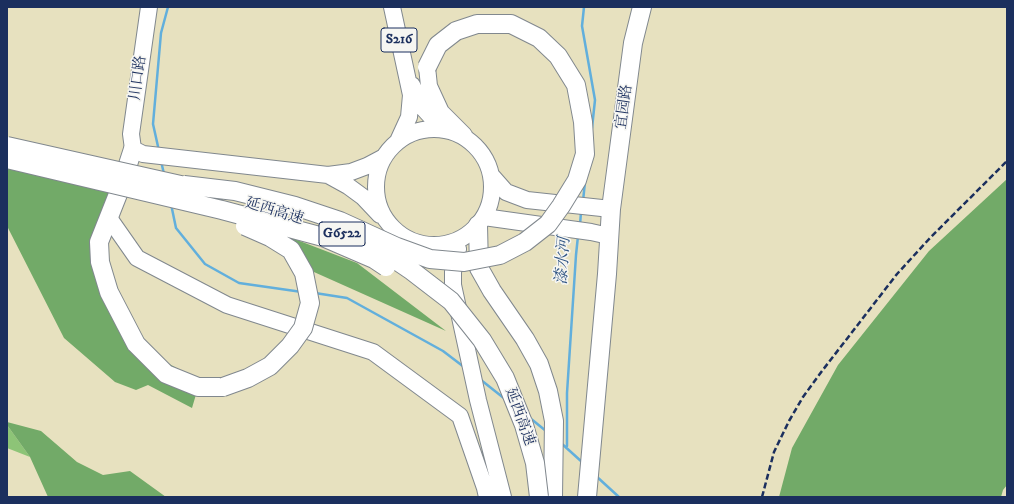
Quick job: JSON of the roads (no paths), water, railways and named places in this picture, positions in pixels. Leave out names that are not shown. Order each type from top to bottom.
[{"type":"highway","name":"宜园路","points":[[603,273],[609,236],[603,208],[633,43],[642,7]]},
{"type":"highway","points":[[184,185],[235,191],[295,206],[340,221],[430,260],[464,262],[500,255],[525,242],[548,224],[577,180],[585,154],[583,122],[576,85],[558,56],[539,38],[512,24],[477,24],[456,31],[438,46],[427,67]]},
{"type":"highway","name":"延西高速","points":[[7,146],[184,185],[338,232],[381,250],[412,271],[451,301],[482,340],[504,378],[526,433],[535,463],[539,497]]},
{"type":"highway","points":[[7,163],[53,181],[237,223],[270,237],[291,250],[304,273],[310,303],[304,328],[290,346],[270,366],[248,378],[223,387],[198,387],[166,374],[136,344],[109,292],[100,262],[99,242],[109,218],[120,189],[138,152]]},
{"type":"highway","name":"延西高速","points":[[7,160],[222,210],[323,237],[374,259],[443,309],[472,347],[494,383],[513,429],[524,465],[527,497]]},
{"type":"highway","points":[[481,221],[479,268],[492,291],[525,339],[538,364],[548,391],[554,421],[553,490]]},
{"type":"highway","points":[[580,497],[603,273]]},
{"type":"highway","points":[[587,497],[603,273]]},
{"type":"main road","name":"川口路","points":[[138,152],[131,134],[149,7]]},
{"type":"main road","name":"S216","points":[[392,7],[406,73]]},
{"type":"main road","points":[[402,236],[421,244],[440,245],[459,240],[469,233],[481,221],[490,203],[492,189],[491,175],[486,160],[477,147],[441,112],[429,86],[427,67]]},
{"type":"main road","points":[[406,73],[422,107],[434,120],[467,139],[477,147]]},
{"type":"main road","points":[[385,220],[378,205],[375,189],[377,172],[384,157],[398,141],[409,117],[411,95],[406,73]]},
{"type":"main road","points":[[398,141],[425,129],[440,129],[455,133]]},
{"type":"main road","points":[[138,152],[328,175],[351,172],[384,157]]},
{"type":"main road","points":[[328,175],[348,186],[363,197],[393,229],[445,273],[453,285]]},
{"type":"main road","points":[[491,175],[506,192],[527,200],[603,208]]},
{"type":"main road","points":[[109,218],[137,258],[227,305],[373,352],[460,416],[486,492]]},
{"type":"main road","points":[[481,221],[517,222],[591,232],[609,236]]},
{"type":"main road","points":[[459,240],[453,272],[453,285],[478,400],[503,497]]},
{"type":"main road","points":[[486,492],[491,450]]},
{"type":"waterway","points":[[159,151],[153,124],[161,33],[168,7]]},
{"type":"waterway","name":"漆水河","points":[[584,7],[582,26],[595,100],[592,128]]},
{"type":"waterway","points":[[161,161],[164,174]]},
{"type":"waterway","name":"漆水河","points":[[583,201],[585,182]]},
{"type":"waterway","points":[[171,204],[176,228],[205,264],[239,283],[302,292]]},
{"type":"waterway","name":"漆水河","points":[[580,225],[581,212]]},
{"type":"waterway","name":"漆水河","points":[[567,446],[567,393],[578,236]]},
{"type":"waterway","points":[[315,293],[347,298],[443,351],[464,367]]},
{"type":"waterway","points":[[481,380],[505,399]]},
{"type":"waterway","points":[[530,418],[546,431]]},
{"type":"waterway","name":"漆水河","points":[[561,443],[582,462]]},
{"type":"waterway","name":"漆水河","points":[[596,476],[619,497]]},
{"type":"railway","points":[[762,497],[774,452],[803,397],[897,274],[930,238],[1007,161]]}]
